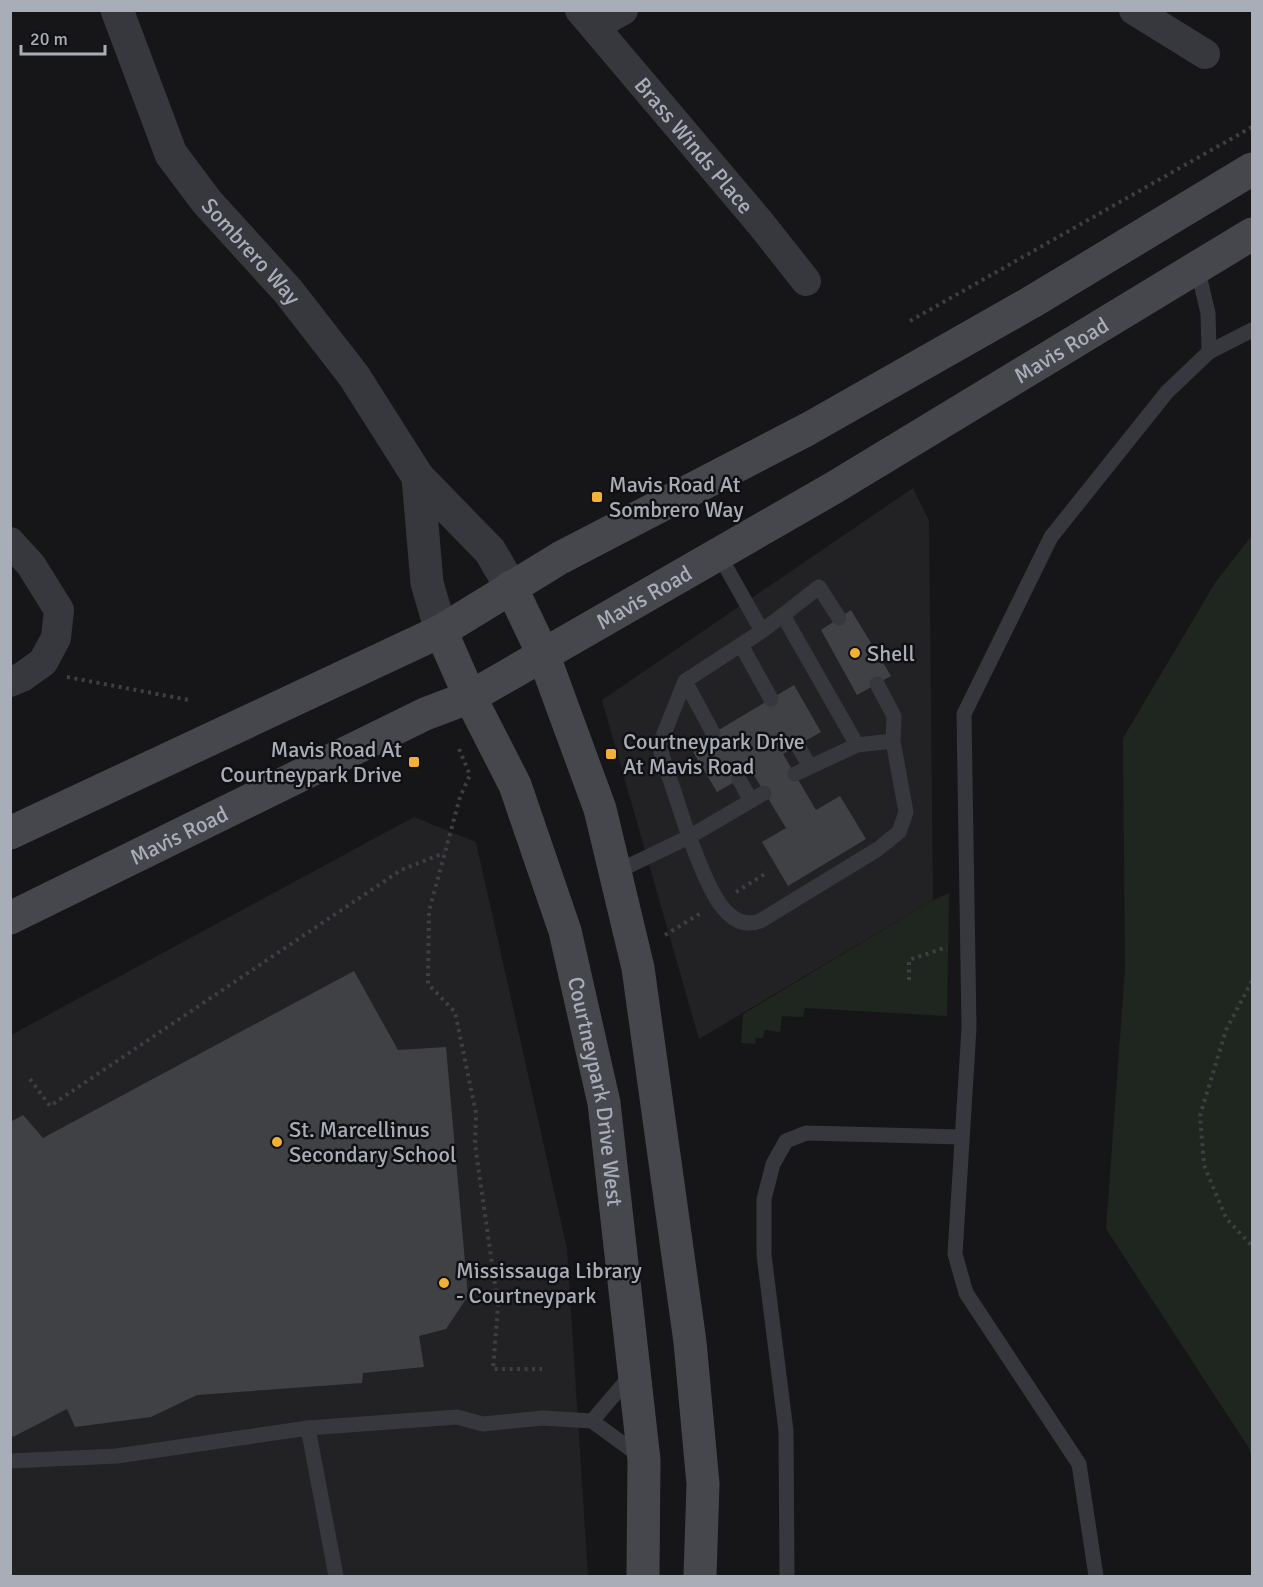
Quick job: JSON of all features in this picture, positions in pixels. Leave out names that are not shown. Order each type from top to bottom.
[{"type":"main road","points":[[10,833],[441,631],[560,558],[808,429],[1030,303],[1252,169]]},
{"type":"main road","name":"Mavis Road","points":[[10,918],[424,714],[470,697],[866,469],[1252,234]]},
{"type":"main road","name":"Sombrero Way","points":[[511,587],[543,654]]},
{"type":"main road","name":"Courtneypark Drive West","points":[[441,631],[470,697],[515,785],[565,932],[604,1103],[644,1460],[643,1576]]},
{"type":"main road","points":[[543,654],[600,809],[638,968],[690,1342],[703,1484],[700,1576]]},
{"type":"street","name":"Sombrero Way","points":[[117,10],[171,154],[207,202],[288,291],[354,376],[418,477],[490,551],[511,587]]},
{"type":"street","points":[[587,18],[623,10]]},
{"type":"street","points":[[1134,10],[1205,54]]},
{"type":"street","name":"Brass Winds Place","points":[[587,18],[761,224],[806,281]]},
{"type":"street","name":"Sombrero Way","points":[[418,477],[427,583],[441,631]]},
{"type":"street","points":[[10,542],[31,565],[59,610],[56,638],[43,662],[22,677],[10,682]]},
{"type":"lane","points":[[1197,267],[1208,313],[1209,352]]},
{"type":"lane","points":[[1096,1576],[1079,1464],[966,1293],[955,1254],[969,1028],[964,714],[1051,537],[1167,392],[1209,352],[1252,330]]},
{"type":"lane","points":[[718,553],[762,631]]},
{"type":"lane","points":[[839,618],[819,587],[762,631],[685,681],[659,746],[689,837],[718,903],[732,919],[751,924],[760,921],[878,849],[898,832],[906,812],[893,741],[894,716],[877,684]]},
{"type":"lane","points":[[783,615],[857,744]]},
{"type":"lane","points":[[741,645],[771,699]]},
{"type":"lane","points":[[685,681],[713,733]]},
{"type":"lane","points":[[795,774],[857,744],[893,741]]},
{"type":"lane","points":[[798,746],[810,767]]},
{"type":"lane","points":[[739,779],[751,801]]},
{"type":"lane","points":[[616,872],[689,837],[764,793]]},
{"type":"lane","points":[[787,1576],[786,1431],[764,1255],[764,1199],[773,1164],[786,1142],[806,1133],[962,1137]]},
{"type":"lane","points":[[592,1420],[635,1369]]},
{"type":"lane","points":[[10,1461],[117,1456],[308,1428],[457,1417],[483,1424],[542,1418],[592,1420],[644,1460]]},
{"type":"lane","points":[[308,1428],[336,1576]]},
{"type":"path","points":[[910,321],[1252,127]]},
{"type":"path","points":[[43,662],[68,678],[189,700]]},
{"type":"path","points":[[458,746],[470,775],[460,797],[429,911],[428,984],[455,1012],[476,1113],[475,1144],[498,1306],[492,1369],[542,1369]]},
{"type":"path","points":[[30,1079],[50,1106],[401,870],[445,853]]},
{"type":"path","points":[[909,980],[909,960],[968,940]]},
{"type":"path","points":[[1252,981],[1226,1030],[1200,1116],[1204,1165],[1226,1218],[1252,1246]]},
{"type":"shaded area","points":[[913,488],[929,521],[933,900],[699,1039],[602,700]]},
{"type":"shaded area","points":[[1252,535],[1252,1457],[1249,1448],[1106,1229],[1125,969],[1123,738],[1215,583]]},
{"type":"shaded area","name":"St. Marcellinus Secondary School","points":[[414,817],[476,842],[567,1249],[588,1576],[11,1576],[11,1035]]},
{"type":"shaded area","points":[[949,893],[947,1016],[805,1008],[803,1017],[782,1016],[780,1032],[765,1030],[763,1038],[755,1038],[756,1044],[741,1043],[743,1014],[933,900]]},
{"type":"building","name":"Shell","points":[[851,610],[891,676],[857,695],[821,630]]},
{"type":"building","points":[[794,685],[821,732],[783,754],[816,810],[840,796],[866,839],[788,886],[762,842],[786,828],[752,772],[717,792],[690,747]]},
{"type":"building","points":[[354,971],[398,1050],[446,1047],[468,1296],[446,1329],[419,1336],[424,1367],[363,1373],[362,1383],[197,1395],[151,1417],[75,1427],[67,1409],[13,1437],[10,1432],[10,1122],[23,1115],[43,1138]]},
{"type":"place","name":"Mavis Road At Sombrero Way","points":[[597,497]]},
{"type":"place","name":"Shell","points":[[855,653]]},
{"type":"place","name":"Courtneypark Drive At Mavis Road","points":[[611,754]]},
{"type":"place","name":"Mavis Road At Courtneypark Drive","points":[[414,762]]},
{"type":"place","name":"St. Marcellinus Secondary School","points":[[277,1142]]},
{"type":"place","name":"Mississauga Library - Courtneypark","points":[[444,1283]]}]
